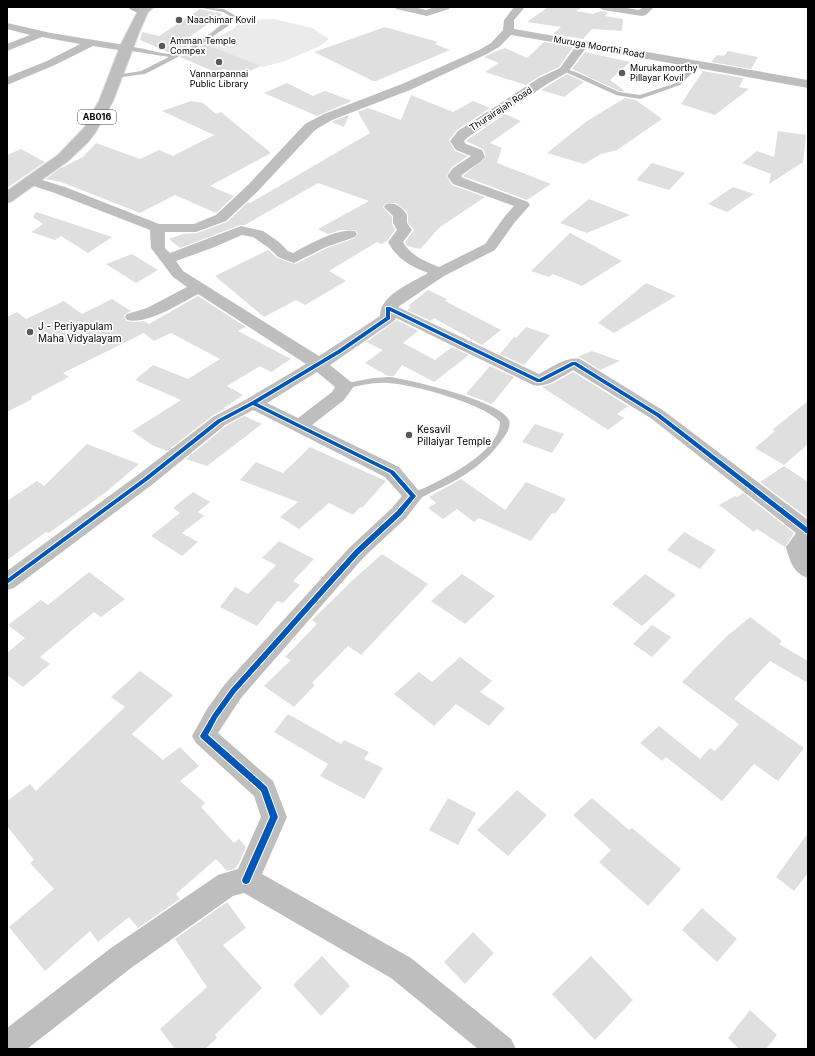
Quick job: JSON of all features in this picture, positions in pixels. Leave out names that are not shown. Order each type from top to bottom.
[{"type":"main road","name":"AB016","points":[[7,198],[32,181],[71,150],[90,130],[107,100],[141,8]]},
{"type":"street","points":[[400,7],[426,13],[445,7]]},
{"type":"street","points":[[32,181],[60,190],[157,228],[196,228],[221,218],[253,188],[310,127],[340,112],[406,87],[466,61],[495,45],[508,31],[509,20],[520,7]]},
{"type":"street","points":[[603,7],[635,14],[642,13],[649,7]]},
{"type":"street","points":[[7,26],[41,34],[125,48]]},
{"type":"street","name":"Muruga Moorthi Road","points":[[508,31],[808,84]]},
{"type":"street","points":[[7,48],[41,34]]},
{"type":"street","points":[[7,81],[51,63],[91,43]]},
{"type":"street","points":[[564,70],[584,44]]},
{"type":"street","name":"Thurairajah Road","points":[[388,308],[395,300],[439,273],[490,247],[510,218],[523,206],[458,181],[454,176],[456,172],[474,162],[478,157],[477,153],[461,147],[457,142],[462,134],[543,81],[564,70]]},
{"type":"street","points":[[391,207],[400,215],[400,223],[405,230],[395,242],[404,257],[439,273]]},
{"type":"street","points":[[157,228],[158,248],[178,274],[317,364],[345,386],[338,396],[299,426]]},
{"type":"street","points":[[167,259],[207,245],[241,230],[258,234],[274,244],[283,254],[294,258],[321,244],[350,234]]},
{"type":"street","points":[[133,317],[153,312],[199,287]]},
{"type":"street","points":[[7,582],[146,479],[220,421],[340,351],[388,318],[388,308],[540,381],[574,363],[658,415],[808,532],[796,547],[800,562],[808,570]]},
{"type":"street","points":[[246,880],[274,817],[264,789],[204,736],[215,716],[233,691],[357,552],[399,513],[413,496],[392,472],[253,403]]},
{"type":"street","points":[[7,1046],[121,958],[227,884],[246,880],[401,968],[501,1049]]},
{"type":"lane","points":[[116,77],[143,73],[186,51],[226,25],[233,16],[224,11],[200,7]]},
{"type":"lane","points":[[125,48],[175,56]]},
{"type":"lane","points":[[564,70],[576,74],[618,94],[640,97],[678,84],[698,64]]},
{"type":"lane","points":[[345,386],[374,380],[392,380],[446,392],[498,414],[504,420],[505,427],[496,443],[470,468],[447,483],[413,496]]},
{"type":"shaded area","points":[[274,19],[312,28],[329,39],[320,46],[285,61],[263,67],[202,44],[232,30],[242,20]]},
{"type":"building","points":[[548,7],[582,7],[576,11],[593,14],[601,11],[608,12],[605,16],[623,19],[622,31],[592,29],[583,39],[553,34],[561,27],[527,22]]},
{"type":"building","points":[[200,9],[223,14],[183,41],[193,43],[178,51],[168,52],[140,40],[142,32],[159,36]]},
{"type":"building","points":[[385,27],[438,42],[435,44],[450,50],[376,81],[373,81],[314,52]]},
{"type":"building","points":[[544,42],[573,47],[559,67],[538,77],[526,85],[485,72],[499,63],[484,57],[505,48],[527,58]]},
{"type":"building","points":[[204,44],[261,66],[238,76],[224,69],[215,72],[180,57]]},
{"type":"building","points":[[728,51],[758,57],[751,69],[711,62],[717,55],[724,56]]},
{"type":"building","points":[[585,52],[630,62],[610,80],[625,91],[619,91],[572,69]]},
{"type":"building","points":[[703,71],[744,78],[739,87],[749,89],[715,115],[681,104]]},
{"type":"building","points":[[567,74],[584,82],[564,97],[541,90]]},
{"type":"building","points":[[287,83],[313,96],[325,91],[352,101],[317,116],[264,93]]},
{"type":"building","points":[[411,95],[453,112],[473,101],[490,108],[457,130],[449,140],[455,151],[468,156],[452,167],[446,176],[452,185],[485,197],[440,227],[420,249],[407,246],[405,242],[414,230],[408,223],[408,215],[406,211],[396,203],[386,203],[383,207],[392,217],[392,224],[395,230],[387,241],[382,244],[377,242],[329,271],[346,281],[305,305],[296,300],[264,317],[215,276],[268,250],[277,258],[295,264],[327,248],[355,238],[358,233],[355,230],[341,230],[328,234],[318,229],[369,201],[318,183],[245,225],[240,225],[180,248],[169,239],[183,234],[197,233],[227,222],[248,202],[250,203],[370,133],[358,112],[368,108],[401,120]]},
{"type":"building","points":[[625,98],[636,100],[662,119],[617,150],[601,154],[584,164],[547,153],[587,121]]},
{"type":"building","points":[[191,101],[203,103],[216,114],[221,112],[271,153],[210,186],[234,196],[216,213],[175,195],[140,213],[61,182],[46,179],[59,169],[83,157],[96,143],[140,159],[159,150],[173,156],[214,135],[162,111]]},
{"type":"building","points":[[505,114],[521,121],[490,143],[502,148],[497,163],[551,184],[527,200],[463,176],[486,157],[483,149],[466,141]]},
{"type":"building","points":[[349,115],[344,127],[332,122],[333,121]]},
{"type":"building","points":[[778,131],[806,135],[803,162],[769,184],[771,174],[742,163],[757,151],[774,157]]},
{"type":"building","points":[[21,149],[45,162],[7,188],[7,155]]},
{"type":"building","points":[[652,163],[685,173],[669,190],[636,180]]},
{"type":"building","points":[[733,187],[754,194],[727,212],[708,204]]},
{"type":"building","points":[[589,199],[630,215],[587,233],[560,223]]},
{"type":"building","points":[[36,212],[112,237],[88,253],[61,236],[55,240],[31,232],[43,224],[33,217]]},
{"type":"building","points":[[570,233],[622,261],[582,286],[553,274],[549,277],[531,271]]},
{"type":"building","points":[[132,254],[158,270],[136,283],[106,264]]},
{"type":"building","points":[[646,283],[676,296],[614,333],[598,323]]},
{"type":"building","points":[[428,290],[447,299],[445,301],[501,330],[482,345],[434,318],[431,321],[407,310],[411,307],[408,306]]},
{"type":"building","points":[[198,296],[246,327],[238,331],[291,359],[271,372],[260,366],[227,386],[243,395],[224,408],[226,408],[212,416],[167,451],[152,445],[132,431],[181,400],[135,380],[153,365],[188,379],[220,359],[171,333],[154,341],[144,333],[63,373],[69,377],[31,397],[32,399],[7,412],[7,317],[17,312],[26,319],[64,301],[82,314],[112,299],[131,311],[124,316],[126,321],[144,321],[149,324]]},
{"type":"building","points":[[397,320],[418,331],[403,343],[435,360],[452,347],[469,355],[434,382],[402,365],[394,376],[388,376],[365,363],[383,350],[366,342]]},
{"type":"building","points":[[526,327],[550,335],[524,365],[500,354],[514,337],[516,338]]},
{"type":"building","points":[[592,351],[620,361],[600,370],[577,357]]},
{"type":"building","points":[[490,366],[514,377],[492,404],[466,394]]},
{"type":"building","points":[[573,372],[628,406],[617,414],[624,418],[608,430],[542,387],[554,383]]},
{"type":"building","points":[[808,401],[808,444],[784,465],[755,448],[775,431],[772,430]]},
{"type":"building","points":[[244,416],[262,424],[207,466],[186,459],[226,426]]},
{"type":"building","points":[[535,424],[564,434],[552,453],[522,442]]},
{"type":"building","points":[[87,444],[139,464],[106,492],[49,533],[46,532],[7,560],[7,501],[37,481],[44,486]]},
{"type":"building","points":[[310,447],[386,481],[362,508],[360,507],[353,515],[329,503],[299,529],[280,517],[298,502],[240,480],[256,462],[283,473]]},
{"type":"building","points":[[784,466],[808,482],[808,518],[760,482]]},
{"type":"building","points":[[461,479],[505,510],[526,482],[566,499],[555,514],[552,513],[531,541],[479,518],[474,522],[457,509],[443,519],[428,508],[436,503],[429,497]]},
{"type":"building","points":[[193,492],[210,502],[198,512],[204,516],[182,533],[198,542],[182,556],[151,536],[180,513],[173,508]]},
{"type":"building","points":[[743,493],[794,533],[785,547],[757,529],[754,532],[719,505]]},
{"type":"building","points":[[684,532],[716,550],[700,569],[667,550]]},
{"type":"building","points":[[279,541],[314,559],[293,581],[300,585],[283,603],[277,601],[257,626],[220,607],[235,587],[248,594],[276,565],[262,558]]},
{"type":"building","points":[[382,554],[428,584],[361,655],[348,646],[312,683],[315,685],[294,707],[264,686],[291,660],[285,657],[317,624],[312,620]]},
{"type":"building","points":[[89,572],[125,599],[101,617],[94,612],[40,657],[50,664],[23,687],[7,675],[7,653],[25,638],[8,625],[41,600],[48,605]]},
{"type":"building","points":[[462,574],[495,596],[465,624],[431,601]]},
{"type":"building","points":[[645,574],[676,595],[642,626],[612,604]]},
{"type":"building","points":[[750,617],[782,641],[779,644],[808,661],[808,683],[770,661],[734,699],[804,748],[778,781],[754,764],[722,801],[666,757],[662,761],[640,743],[659,726],[700,759],[710,748],[715,751],[739,724],[682,682],[726,637]]},
{"type":"building","points":[[652,625],[671,637],[652,657],[633,644]]},
{"type":"building","points":[[460,657],[492,681],[480,692],[505,708],[489,726],[456,704],[434,726],[394,694],[419,672],[432,682]]},
{"type":"building","points":[[140,671],[173,695],[132,734],[163,760],[180,747],[199,766],[180,781],[205,803],[201,807],[234,843],[239,839],[246,847],[238,865],[234,869],[227,871],[216,859],[176,894],[180,899],[138,928],[129,917],[98,942],[90,931],[45,971],[9,927],[54,889],[30,863],[34,860],[7,826],[7,801],[30,784],[36,791],[125,707],[111,697]]},
{"type":"building","points":[[288,714],[341,744],[344,740],[369,752],[364,759],[383,768],[364,799],[320,776],[328,764],[274,732]]},
{"type":"building","points":[[517,790],[547,815],[508,856],[477,830]]},
{"type":"building","points":[[448,798],[476,813],[458,845],[429,830]]},
{"type":"building","points":[[592,798],[629,830],[632,828],[681,869],[648,906],[599,862],[611,850],[573,815]]},
{"type":"building","points":[[808,833],[808,873],[794,891],[776,877]]},
{"type":"building","points":[[227,902],[246,928],[223,945],[262,988],[215,1035],[217,1038],[205,1049],[175,1049],[160,1029],[207,987],[175,939]]},
{"type":"building","points":[[702,908],[737,939],[717,962],[682,930]]},
{"type":"building","points":[[473,932],[494,953],[465,984],[444,962]]},
{"type":"building","points":[[322,956],[350,986],[321,1016],[293,985]]},
{"type":"building","points":[[591,956],[633,1000],[595,1040],[552,994]]},
{"type":"building","points":[[750,1010],[777,1035],[766,1049],[739,1049],[728,1038]]},
{"type":"cycle path","points":[[253,403],[340,351],[388,318],[388,308],[539,381],[574,363],[658,415],[808,531]]},
{"type":"cycle path","points":[[7,582],[146,479],[219,421],[253,403],[392,472],[413,496],[399,513],[357,552],[233,691],[215,716],[204,736],[264,789],[274,817],[246,880]]},
{"type":"place","name":"Naachimar Kovil","points":[[179,20]]},
{"type":"place","name":"Amman Temple Compex","points":[[162,46]]},
{"type":"place","name":"Vannarpannai Public Library","points":[[219,62]]},
{"type":"place","name":"Murukamoorthy Pillayar Kovil","points":[[622,73]]},
{"type":"place","name":"J - Periyapulam Maha Vidyalayam","points":[[30,332]]},
{"type":"place","name":"Kesavil Pillaiyar Temple","points":[[409,435]]}]
